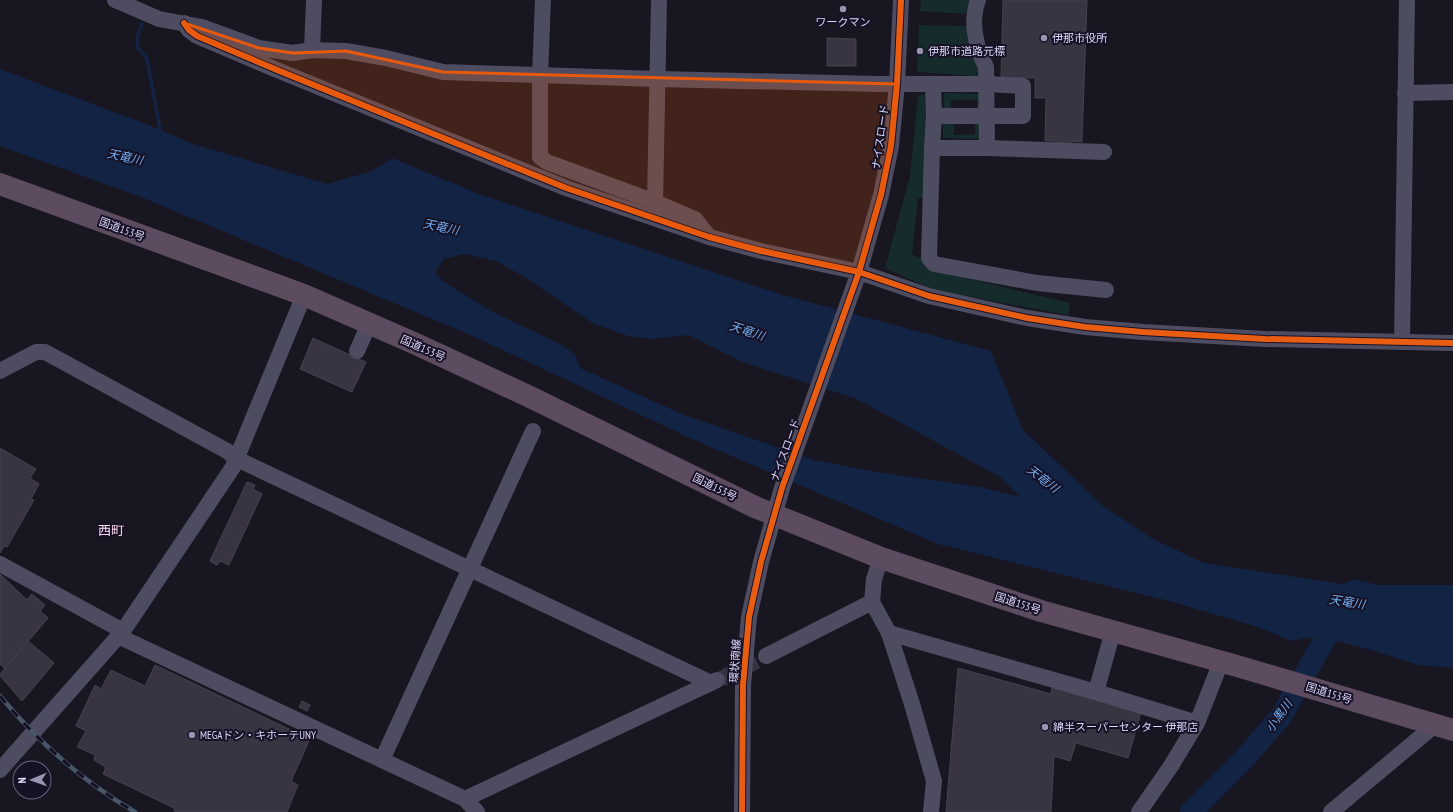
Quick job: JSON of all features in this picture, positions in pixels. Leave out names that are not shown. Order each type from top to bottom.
[{"type":"highway","name":"国道153号","points":[[0,184],[304,295],[528,396],[755,507],[881,558],[1041,611],[1437,725]]},
{"type":"street","points":[[115,0],[159,19],[202,27],[259,48],[293,53],[312,50],[346,51],[386,58],[443,72],[658,79],[933,85],[987,84],[1023,86],[1023,116],[934,116]]},
{"type":"street","points":[[312,50],[314,0]]},
{"type":"street","points":[[543,0],[540,76],[540,157],[547,162],[655,202],[695,219],[709,237]]},
{"type":"street","points":[[655,202],[660,0]]},
{"type":"street","name":"ナイスロード","points":[[775,515],[782,488],[857,276],[881,195],[891,146],[897,84],[901,0]]},
{"type":"street","points":[[978,0],[974,22],[975,35],[981,57],[986,67],[988,148]]},
{"type":"street","points":[[1402,342],[1407,0]]},
{"type":"street","points":[[184,23],[189,30],[197,36],[566,188],[709,237],[929,296],[1028,318],[1085,327],[1265,339],[1453,343]]},
{"type":"street","points":[[933,85],[934,116],[929,258],[934,264],[1037,283],[1106,290]]},
{"type":"street","points":[[1405,93],[1453,92]]},
{"type":"street","points":[[932,148],[988,148],[1104,152]]},
{"type":"street","points":[[0,770],[121,634],[237,459],[304,295]]},
{"type":"street","points":[[357,350],[369,324]]},
{"type":"street","points":[[0,371],[36,352],[45,352],[227,451],[237,459],[469,569],[716,681],[466,799]]},
{"type":"street","points":[[382,760],[533,431]]},
{"type":"street","name":"環状南線","points":[[742,812],[742,732],[745,653],[749,617],[756,582],[775,515]]},
{"type":"street","points":[[881,558],[874,579],[872,602],[889,633],[912,704],[934,781],[931,812]]},
{"type":"street","points":[[0,564],[121,634],[466,799],[477,812]]},
{"type":"street","points":[[766,656],[872,602]]},
{"type":"street","points":[[1096,692],[1113,631]]},
{"type":"street","points":[[889,633],[1096,692],[1197,723]]},
{"type":"street","points":[[1139,812],[1171,766],[1197,723],[1229,664]]},
{"type":"street","points":[[1331,812],[1437,725]]},
{"type":"highlighted area","points":[[184,23],[259,48],[293,53],[346,51],[443,72],[897,84],[891,146],[881,195],[859,272],[709,237],[566,188],[197,36]]},
{"type":"green space","points":[[921,0],[970,0],[966,14],[920,11]]},
{"type":"green space","points":[[919,25],[967,26],[970,50],[979,71],[976,76],[917,72]]},
{"type":"green space","points":[[944,93],[982,94],[983,108],[977,108],[977,100],[951,100],[951,108],[944,108]]},
{"type":"green space","points":[[918,95],[928,95],[925,198],[918,198],[912,254],[921,259],[932,270],[1070,303],[1068,315],[934,290],[885,268],[910,176]]},
{"type":"green space","points":[[943,124],[954,124],[954,135],[975,134],[975,124],[983,124],[983,139],[943,138]]},
{"type":"water","name":"天竜川","points":[[0,69],[146,124],[190,143],[327,184],[372,171],[392,158],[479,194],[783,295],[991,351],[1023,430],[1103,506],[1153,539],[1204,563],[1342,584],[1354,579],[1379,585],[1453,585],[1453,668],[1418,665],[1371,650],[1317,636],[1292,641],[1257,627],[1173,602],[938,544],[694,440],[475,337],[141,197],[0,146]],"holes":[[[465,254],[495,261],[523,276],[594,324],[628,336],[651,339],[689,335],[740,361],[857,399],[1000,477],[1020,497],[981,487],[876,472],[814,460],[684,415],[580,368],[575,354],[560,344],[491,311],[443,281],[435,272],[444,259]]]},
{"type":"building","name":"伊那市役所","points":[[1003,0],[1087,0],[1082,142],[1071,141],[1071,145],[1057,145],[1057,141],[1045,141],[1046,98],[1035,98],[1035,77],[1001,77]]},
{"type":"building","points":[[827,38],[856,39],[856,66],[827,66]]},
{"type":"building","points":[[313,338],[350,355],[352,349],[362,353],[359,359],[366,362],[352,392],[300,369]]},
{"type":"building","points":[[0,448],[36,469],[30,478],[39,484],[31,499],[34,500],[7,547],[4,546],[0,553]]},
{"type":"building","points":[[247,482],[255,485],[253,489],[262,494],[229,565],[220,561],[217,565],[210,561]]},
{"type":"building","points":[[0,574],[27,600],[32,594],[45,605],[40,611],[48,618],[5,669],[0,664]]},
{"type":"building","points":[[28,641],[54,663],[22,701],[0,676],[0,674]]},
{"type":"building","name":"MEGAドン・キホーテUNY","points":[[155,665],[310,739],[291,781],[298,785],[287,812],[175,812],[174,808],[103,774],[106,767],[94,760],[95,755],[77,747],[86,731],[76,726],[95,685],[101,689],[111,670],[145,686]]},
{"type":"building","name":"綿半スーパーセンター 伊那店","points":[[958,668],[1051,694],[1052,688],[1141,712],[1128,758],[1076,743],[1070,761],[1054,756],[1051,812],[946,812]]},
{"type":"building","points":[[302,701],[310,705],[307,711],[299,707]]},
{"type":"waterway","points":[[142,24],[137,37],[138,48],[147,59],[161,134]]},
{"type":"waterway","name":"小黒川","points":[[1191,812],[1245,758],[1282,715],[1341,613]]},
{"type":"tunnel","points":[[721,679],[766,656]]},
{"type":"railway","points":[[0,696],[30,729],[63,760],[98,788],[135,812]]},
{"type":"cycle path","points":[[742,812],[743,685],[749,617],[761,562],[782,488],[859,272],[881,195],[891,146],[897,84],[901,0]]},
{"type":"cycle path","points":[[184,23],[189,30],[197,36],[566,188],[709,237],[761,251],[859,272],[929,296],[1027,318],[1085,327],[1265,339],[1453,343]]},
{"type":"place","name":"ワークマン","points":[[843,9]]},
{"type":"place","name":"伊那市役所","points":[[1044,38]]},
{"type":"place","name":"伊那市道路元標","points":[[920,51]]},
{"type":"place","name":"綿半スーパーセンター 伊那店","points":[[1045,727]]},
{"type":"place","name":"MEGAドン・キホーテUNY","points":[[192,735]]},
{"type":"district","name":"西町","points":[[111,530]]}]
